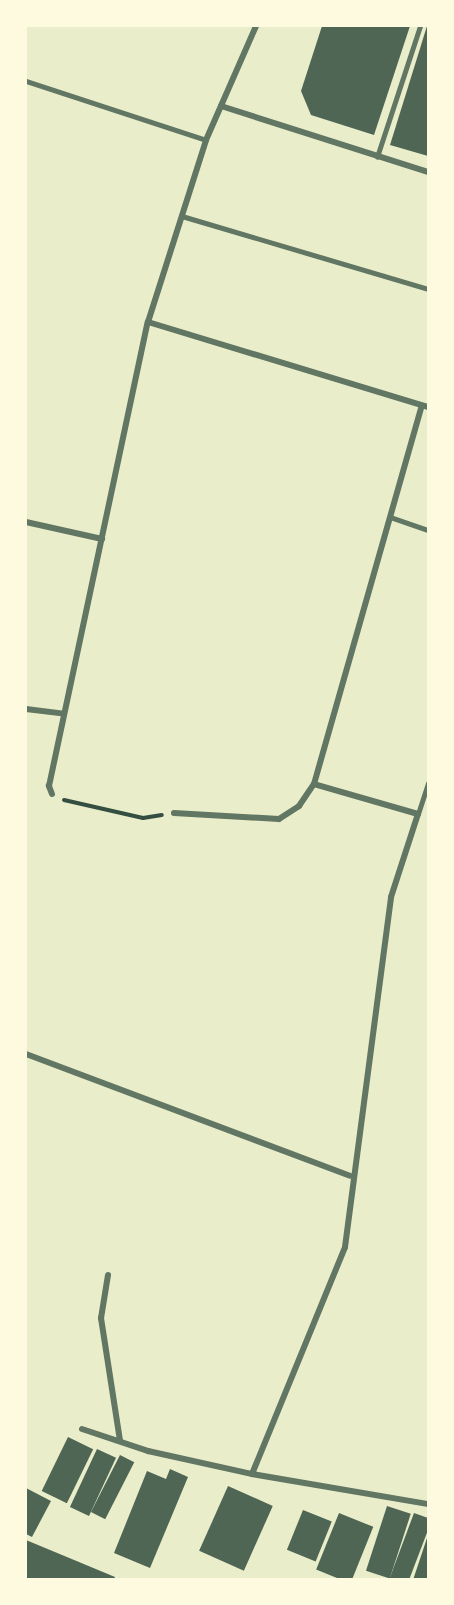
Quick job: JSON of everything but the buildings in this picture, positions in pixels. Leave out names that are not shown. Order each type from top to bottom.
[{"type":"street","points":[[52,794],[64,714],[148,322],[206,140],[256,26]]},
{"type":"street","points":[[220,106],[429,172]]},
{"type":"street","points":[[148,322],[425,406],[390,517],[314,784],[299,806],[279,819],[174,813]]},
{"type":"street","points":[[26,522],[102,539]]},
{"type":"street","points":[[26,709],[64,714]]},
{"type":"street","points":[[252,1474],[345,1247],[350,1176],[391,897],[418,814],[314,784]]},
{"type":"street","points":[[26,1054],[350,1176]]},
{"type":"street","points":[[108,1275],[101,1318],[120,1441]]},
{"type":"street","points":[[82,1429],[120,1441],[252,1474],[429,1504]]},
{"type":"lane","points":[[377,157],[420,26]]},
{"type":"lane","points":[[26,81],[206,140]]},
{"type":"lane","points":[[182,216],[429,290]]},
{"type":"lane","points":[[390,517],[429,530]]},
{"type":"lane","points":[[418,814],[429,784]]},
{"type":"path","points":[[52,794],[71,804],[143,818],[174,813]]}]
